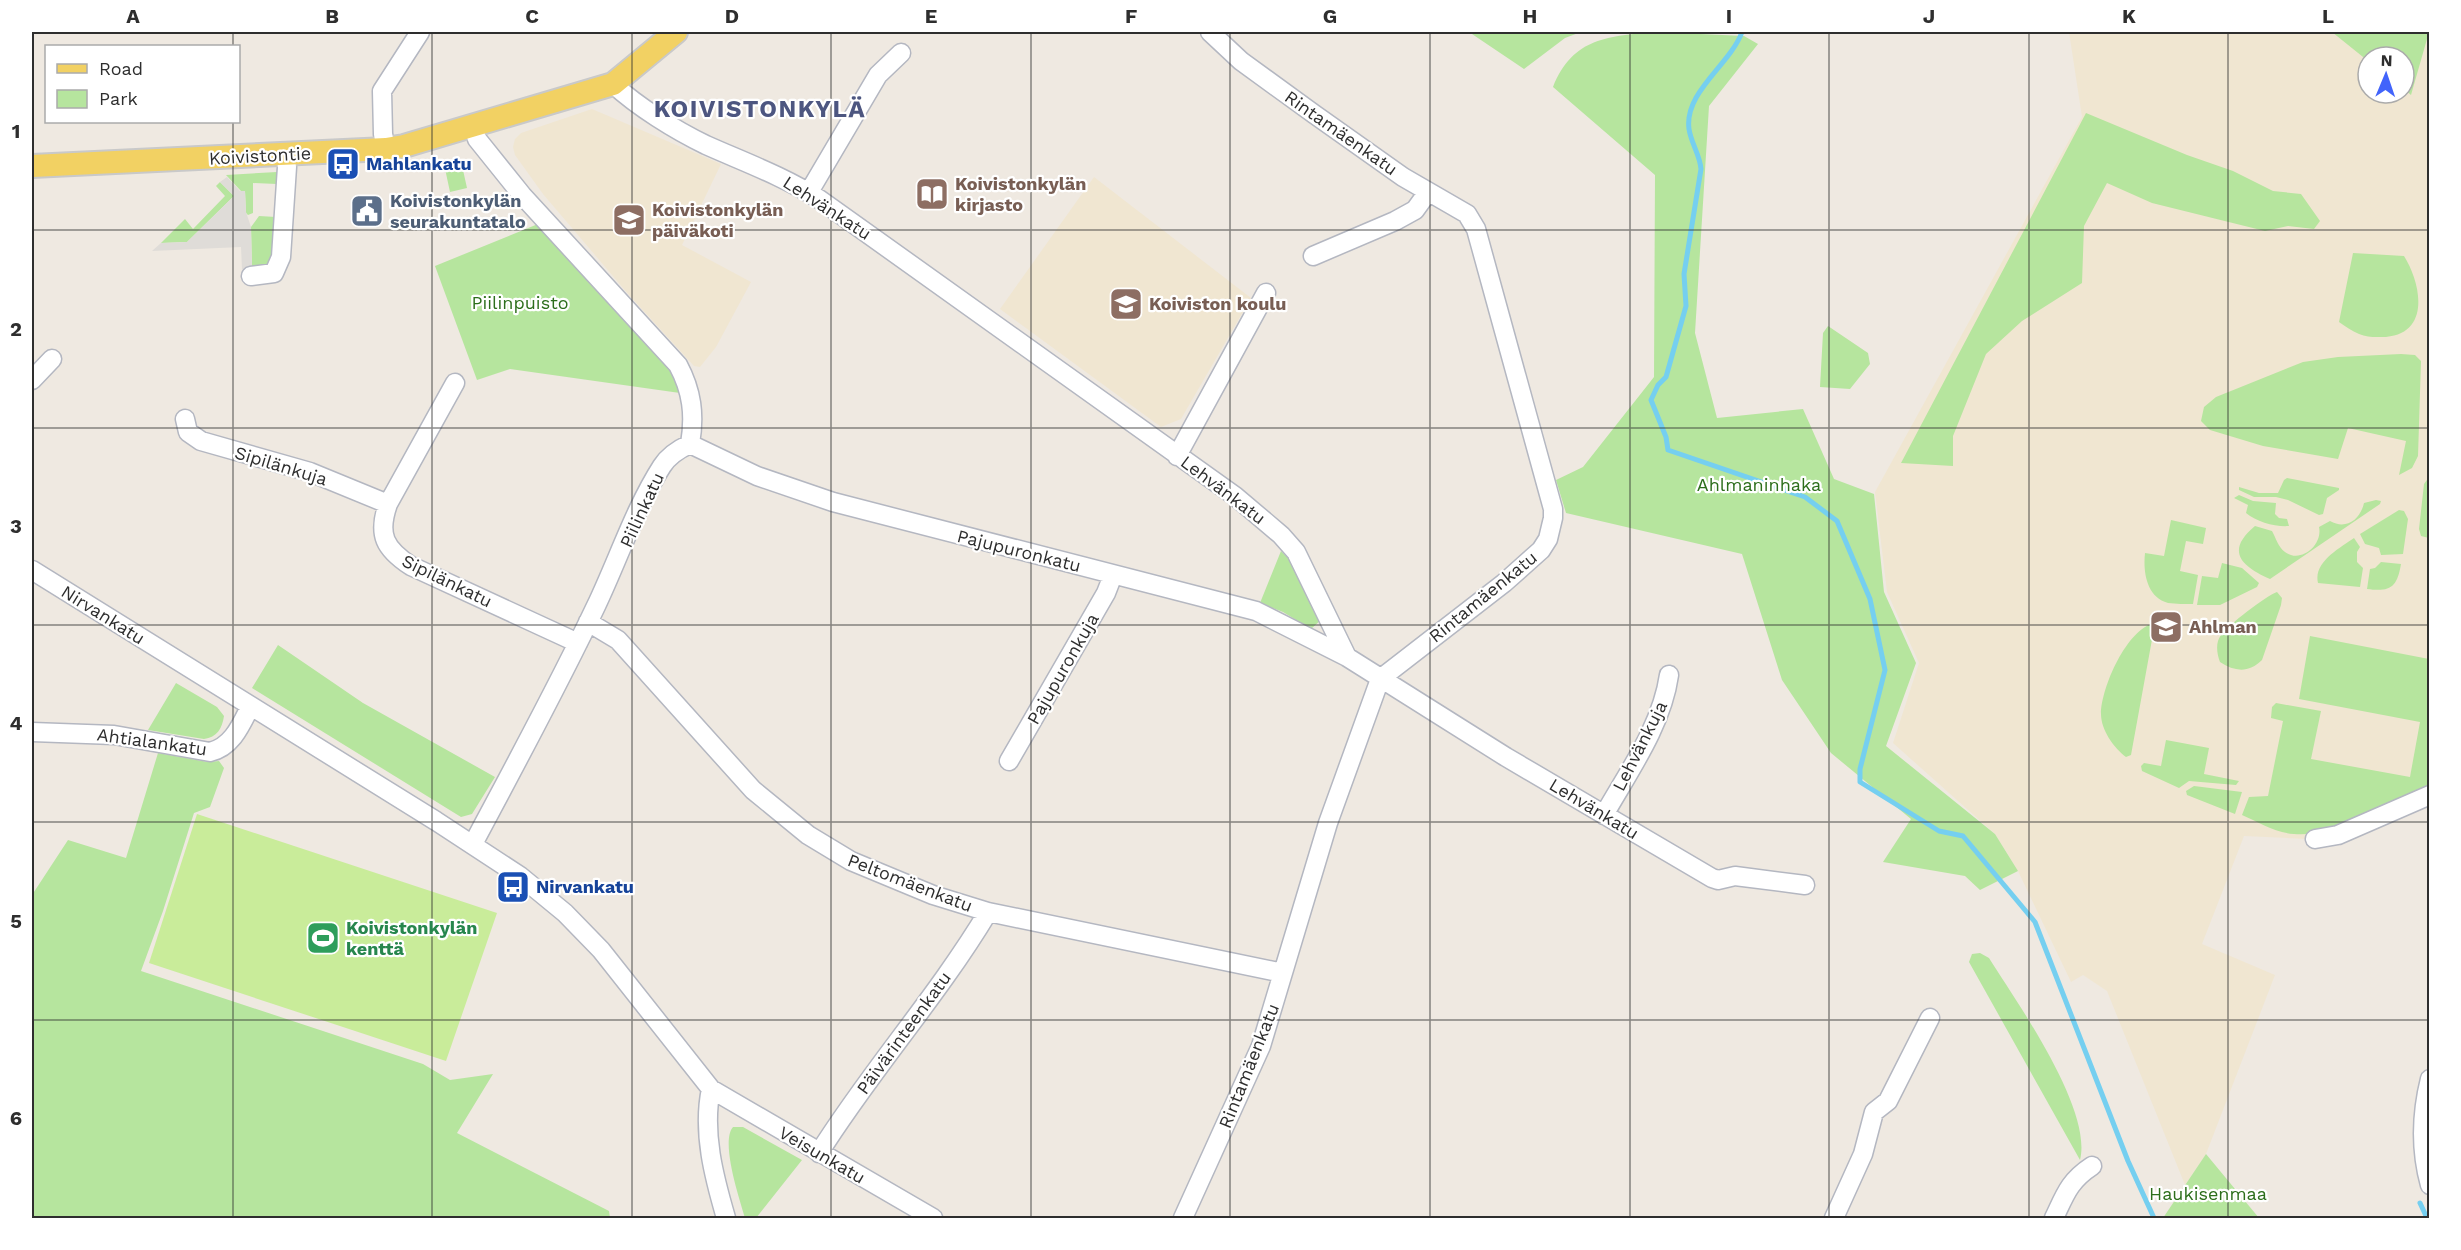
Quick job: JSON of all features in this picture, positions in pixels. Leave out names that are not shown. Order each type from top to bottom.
[{"type":"main road","name":"Koivistontie","points":[[32,166],[386,149],[473,127],[613,84],[676,32]]},
{"type":"street","name":"Rintamäenkatu","points":[[1184,1218],[1261,1046],[1325,832],[1380,679],[1504,583],[1541,550],[1548,539],[1553,518],[1543,470],[1476,229],[1467,214],[1428,192],[1275,86],[1241,61],[1210,32]]},
{"type":"street","points":[[386,149],[383,134],[382,91],[416,33]]},
{"type":"street","points":[[809,192],[878,75],[902,53]]},
{"type":"street","name":"Lehvänkatu","points":[[613,84],[629,99],[703,143],[809,192],[1235,496],[1296,552],[1347,657],[1604,815],[1712,878],[1718,880],[1735,876],[1805,885]]},
{"type":"street","points":[[473,127],[477,139],[522,195],[678,365],[686,379],[692,401],[693,420],[690,444]]},
{"type":"street","points":[[251,276],[274,273],[280,257],[287,167],[285,154]]},
{"type":"street","points":[[1313,256],[1395,221],[1415,210],[1428,192]]},
{"type":"street","points":[[1177,456],[1266,292]]},
{"type":"street","points":[[32,380],[52,359]]},
{"type":"street","name":"Sipilänkatu","points":[[455,383],[388,504],[384,519],[384,540],[397,557],[411,566],[578,643]]},
{"type":"street","name":"Sipilänkuja","points":[[185,419],[188,432],[201,441],[310,471],[388,504]]},
{"type":"street","name":"Pajupuronkatu","points":[[690,444],[758,476],[833,502],[1256,611],[1347,657]]},
{"type":"street","name":"Piilinkatu","points":[[473,844],[578,643],[662,465],[676,451],[690,444]]},
{"type":"street","name":"Nirvankatu","points":[[32,570],[473,844],[520,876],[572,920],[635,992],[711,1089]]},
{"type":"street","name":"Pajupuronkuja","points":[[1009,761],[1106,593],[1113,575]]},
{"type":"street","name":"Peltomäenkatu","points":[[588,622],[618,640],[753,790],[808,835],[851,861],[933,896],[988,912],[1283,973]]},
{"type":"street","name":"Lehvänkuja","points":[[1604,815],[1659,713],[1666,695],[1669,675]]},
{"type":"street","name":"Ahtialankatu","points":[[32,736],[114,735],[210,752],[220,750],[229,743],[250,707]]},
{"type":"street","points":[[2315,839],[2338,835],[2430,795]]},
{"type":"street","name":"Päivärinteenkatu","points":[[819,1153],[966,948],[988,912]]},
{"type":"street","points":[[1834,1218],[1863,1154],[1872,1129],[1874,1112],[1888,1101],[1930,1018]]},
{"type":"street","points":[[2430,1079],[2424,1101],[2422,1126],[2423,1153],[2430,1185]]},
{"type":"street","points":[[711,1089],[708,1106],[712,1167],[726,1218]]},
{"type":"street","name":"Veisunkatu","points":[[711,1089],[933,1218]]},
{"type":"street","points":[[2054,1218],[2067,1189],[2076,1176],[2092,1166]]},
{"type":"shaded area","name":"Ahlman","points":[[2069,32],[2429,32],[2429,788],[2329,840],[2244,836],[2202,944],[2275,975],[2206,1154],[2185,1185],[2107,991],[2083,975],[2071,982],[2018,871],[1995,834],[1893,743],[1919,663],[1887,592],[1875,492],[2082,117]]},
{"type":"shaded area","name":"Koivistonkylän päiväkoti","points":[[592,109],[721,164],[682,245],[751,282],[716,347],[700,367],[694,366],[629,295],[543,194],[515,155],[513,147],[515,139],[521,133]]},
{"type":"shaded area","points":[[227,177],[240,191],[245,191],[246,212],[251,227],[252,269],[242,269],[241,247],[152,251],[161,243],[187,242],[234,196],[220,182]]},
{"type":"shaded area","name":"Koiviston koulu","points":[[1094,177],[1251,298],[1181,419],[1161,427],[1000,309]]},
{"type":"green space","points":[[1469,32],[1581,32],[1565,38],[1524,69]]},
{"type":"green space","name":"Ahlmaninhaka","points":[[1657,32],[1744,36],[1758,44],[1709,106],[1695,333],[1717,418],[1803,409],[1834,479],[1874,494],[1884,592],[1916,663],[1886,746],[1995,834],[2018,871],[1980,890],[1965,876],[1883,862],[1911,819],[1831,753],[1782,680],[1742,554],[1566,513],[1556,480],[1583,467],[1654,377],[1655,175],[1553,87],[1561,70],[1571,58],[1594,42],[1623,35]]},
{"type":"green space","points":[[2332,32],[2429,32],[2416,78],[2416,45],[2356,45],[2356,51]]},
{"type":"green space","points":[[2086,113],[2187,155],[2233,171],[2273,191],[2301,194],[2320,221],[2314,229],[2288,226],[2265,231],[2152,203],[2107,183],[2084,226],[2082,283],[2022,321],[1986,354],[1953,436],[1953,466],[1901,463]]},
{"type":"green space","points":[[461,161],[467,188],[450,192],[444,164]]},
{"type":"green space","points":[[277,172],[277,184],[253,183],[253,213],[248,215],[245,191],[241,191],[226,175]]},
{"type":"green space","points":[[220,182],[234,196],[187,242],[161,243],[185,219],[193,229],[225,196],[216,186]]},
{"type":"green space","points":[[259,216],[276,217],[275,258],[270,266],[252,269],[251,227]]},
{"type":"green space","name":"Piilinpuisto","points":[[538,224],[669,365],[680,393],[510,369],[477,380],[435,266]]},
{"type":"green space","points":[[2353,253],[2404,256],[2415,279],[2418,305],[2416,317],[2410,326],[2400,333],[2386,337],[2366,336],[2339,322]]},
{"type":"green space","points":[[1828,326],[1868,353],[1870,364],[1850,389],[1820,387],[1823,333]]},
{"type":"green space","points":[[2415,355],[2421,361],[2418,456],[2412,468],[2399,475],[2406,441],[2348,428],[2338,459],[2263,446],[2210,430],[2201,421],[2204,407],[2216,397],[2303,362],[2338,357]]},
{"type":"green space","points":[[2429,477],[2429,538],[2421,536],[2419,529],[2424,484]]},
{"type":"green space","points":[[2287,478],[2339,488],[2339,490],[2327,498],[2323,514],[2319,515],[2288,500],[2276,497],[2254,497],[2239,490],[2239,487],[2259,493],[2278,493]]},
{"type":"green space","points":[[2239,495],[2253,501],[2276,503],[2275,514],[2279,518],[2287,519],[2289,526],[2266,523],[2250,516],[2246,513],[2248,505],[2234,498]]},
{"type":"green space","points":[[2381,501],[2380,504],[2270,579],[2251,569],[2240,557],[2241,543],[2255,526],[2272,531],[2285,552],[2298,556],[2310,551],[2314,546],[2318,540],[2319,527],[2330,521],[2336,524],[2352,522],[2364,503]]},
{"type":"green space","points":[[2399,510],[2404,511],[2408,519],[2403,554],[2381,555],[2379,548],[2365,544],[2360,534]]},
{"type":"green space","points":[[2171,520],[2206,528],[2203,544],[2186,541],[2180,571],[2198,575],[2193,604],[2168,603],[2161,600],[2151,589],[2146,575],[2145,553],[2164,556]]},
{"type":"green space","points":[[2354,538],[2360,547],[2357,552],[2357,562],[2363,568],[2360,587],[2318,583],[2318,575],[2324,562]]},
{"type":"green space","points":[[1281,551],[1294,564],[1323,618],[1311,629],[1283,612],[1260,603]]},
{"type":"green space","points":[[2381,562],[2401,564],[2395,583],[2387,589],[2367,589],[2370,569],[2375,568]]},
{"type":"green space","points":[[2222,563],[2242,568],[2259,583],[2257,587],[2220,605],[2197,605],[2202,576],[2218,578]]},
{"type":"green space","points":[[2277,592],[2282,598],[2281,605],[2262,660],[2242,670],[2231,668],[2220,662],[2217,645],[2221,635],[2248,611]]},
{"type":"green space","points":[[2155,623],[2131,755],[2126,757],[2113,744],[2106,732],[2101,714],[2102,703],[2111,675],[2126,647],[2145,627]]},
{"type":"green space","points":[[2310,636],[2429,659],[2429,787],[2344,825],[2326,831],[2294,834],[2274,829],[2242,815],[2249,797],[2268,796],[2283,721],[2271,718],[2272,707],[2276,703],[2321,711],[2311,759],[2410,777],[2420,722],[2299,699]]},
{"type":"green space","points":[[278,645],[363,703],[495,777],[472,814],[461,817],[252,688]]},
{"type":"green space","points":[[176,683],[217,707],[224,716],[222,725],[216,734],[204,739],[148,730]]},
{"type":"green space","points":[[2166,740],[2209,748],[2204,774],[2239,781],[2236,785],[2189,781],[2179,788],[2142,771],[2141,766],[2144,763],[2161,766]]},
{"type":"green space","points":[[158,753],[208,762],[219,761],[224,768],[210,807],[194,813],[141,971],[423,1064],[450,1080],[493,1074],[457,1133],[609,1211],[610,1218],[32,1218],[32,895],[68,840],[126,858]]},
{"type":"green space","points":[[2194,786],[2242,792],[2235,814],[2187,795],[2186,791]]},
{"type":"green space","name":"Koivistonkylän kenttä","points":[[197,814],[497,913],[446,1061],[149,963]]},
{"type":"green space","points":[[1980,953],[1989,958],[2050,1056],[2075,1113],[2081,1138],[2080,1160],[1969,962],[1972,954]]},
{"type":"green space","points":[[733,1127],[743,1127],[802,1160],[756,1218],[745,1218],[736,1185],[729,1145]]},
{"type":"green space","name":"Haukisenmaa","points":[[2206,1154],[2259,1218],[2163,1218]]},
{"type":"waterway","points":[[1742,32],[1728,56],[1700,91],[1689,116],[1690,134],[1701,169],[1684,274],[1686,306],[1666,377],[1658,385],[1651,400],[1666,437],[1668,450],[1805,497],[1837,521],[1870,599],[1885,670],[1860,769],[1860,782],[1939,831],[1963,836],[2035,922],[2128,1161],[2154,1218]]},
{"type":"waterway","points":[[2420,1203],[2427,1218]]},
{"type":"place","name":"Mahlankatu","points":[[343,164]]},
{"type":"place","name":"Koivistonkylän kirjasto","points":[[932,194]]},
{"type":"place","name":"Koivistonkylän seurakuntatalo","points":[[367,211]]},
{"type":"place","name":"Koivistonkylän päiväkoti","points":[[629,220]]},
{"type":"place","name":"Koiviston koulu","points":[[1126,304]]},
{"type":"place","name":"Ahlman","points":[[2166,627]]},
{"type":"place","name":"Nirvankatu","points":[[513,887]]},
{"type":"place","name":"Koivistonkylän kenttä","points":[[323,938]]},
{"type":"district","name":"KOIVISTONKYLÄ","points":[[760,109]]}]
